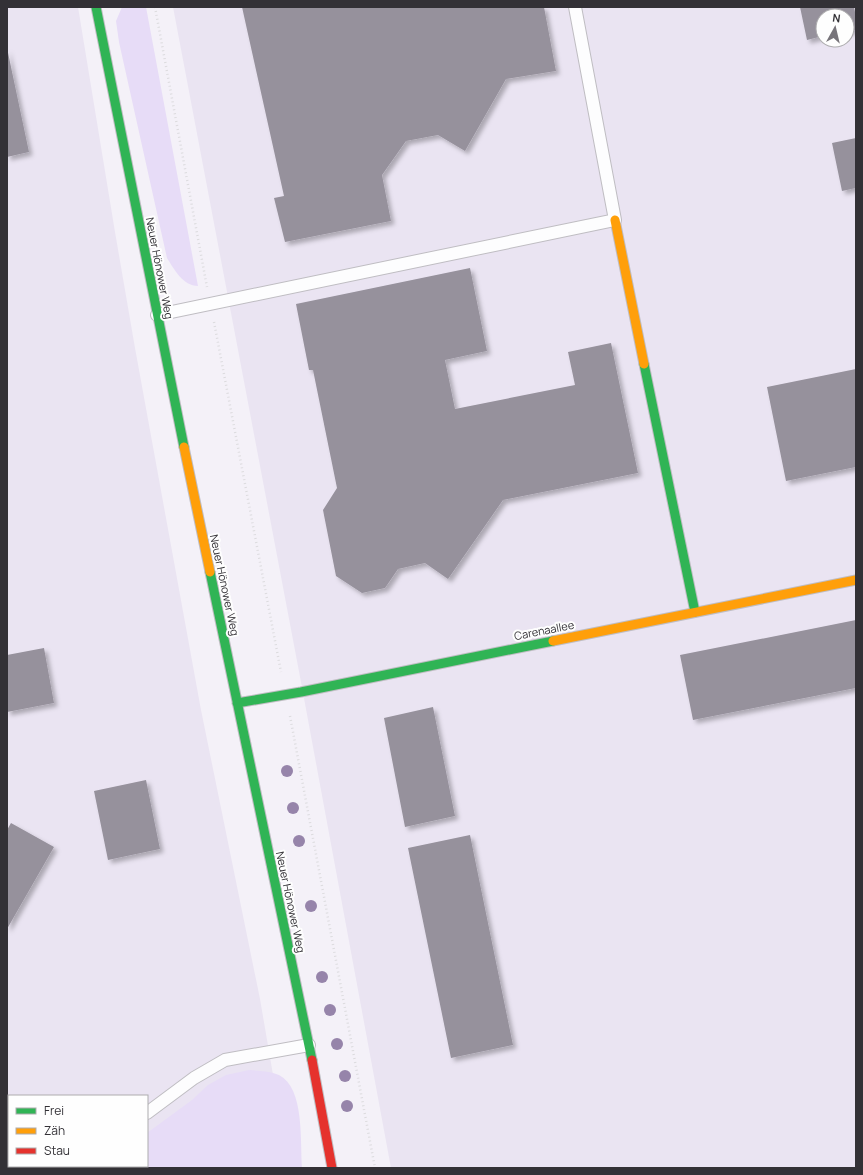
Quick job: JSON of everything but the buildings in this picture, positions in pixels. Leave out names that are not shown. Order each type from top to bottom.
[{"type":"main road","name":"Neuer Hönower Weg","points":[[96,7],[157,315],[309,1045],[332,1168]]},
{"type":"main road","points":[[615,220],[695,612]]},
{"type":"main road","name":"Carenaallee","points":[[237,703],[286,695],[856,580]]},
{"type":"lane","points":[[157,315],[615,220],[575,7]]},
{"type":"lane","points":[[148,1112],[194,1078],[225,1060],[309,1045]]},
{"type":"path","points":[[156,7],[210,304],[286,695],[375,1168]]},
{"type":"shaded area","points":[[7,7],[78,7],[135,348],[201,710],[260,999],[289,1168],[7,1168]]},
{"type":"shaded area","points":[[122,7],[146,7],[198,286],[183,280],[167,258],[119,42],[116,21]]},
{"type":"shaded area","points":[[173,7],[856,7],[856,1168],[391,1168],[301,682]]},
{"type":"shaded area","points":[[249,1070],[268,1072],[279,1075],[287,1082],[293,1092],[300,1117],[302,1168],[99,1168],[148,1167],[148,1132],[192,1100],[208,1085],[226,1075]]},
{"type":"traffic: fast","points":[[96,7],[184,447]]},
{"type":"traffic: fast","points":[[644,364],[695,612]]},
{"type":"traffic: fast","points":[[210,572],[312,1060]]},
{"type":"traffic: fast","points":[[237,703],[301,692],[553,641]]},
{"type":"traffic: slow","points":[[615,220],[644,364]]},
{"type":"traffic: slow","points":[[184,447],[210,572]]},
{"type":"traffic: slow","points":[[553,641],[856,580]]},
{"type":"traffic: jam","points":[[312,1060],[332,1168]]}]
